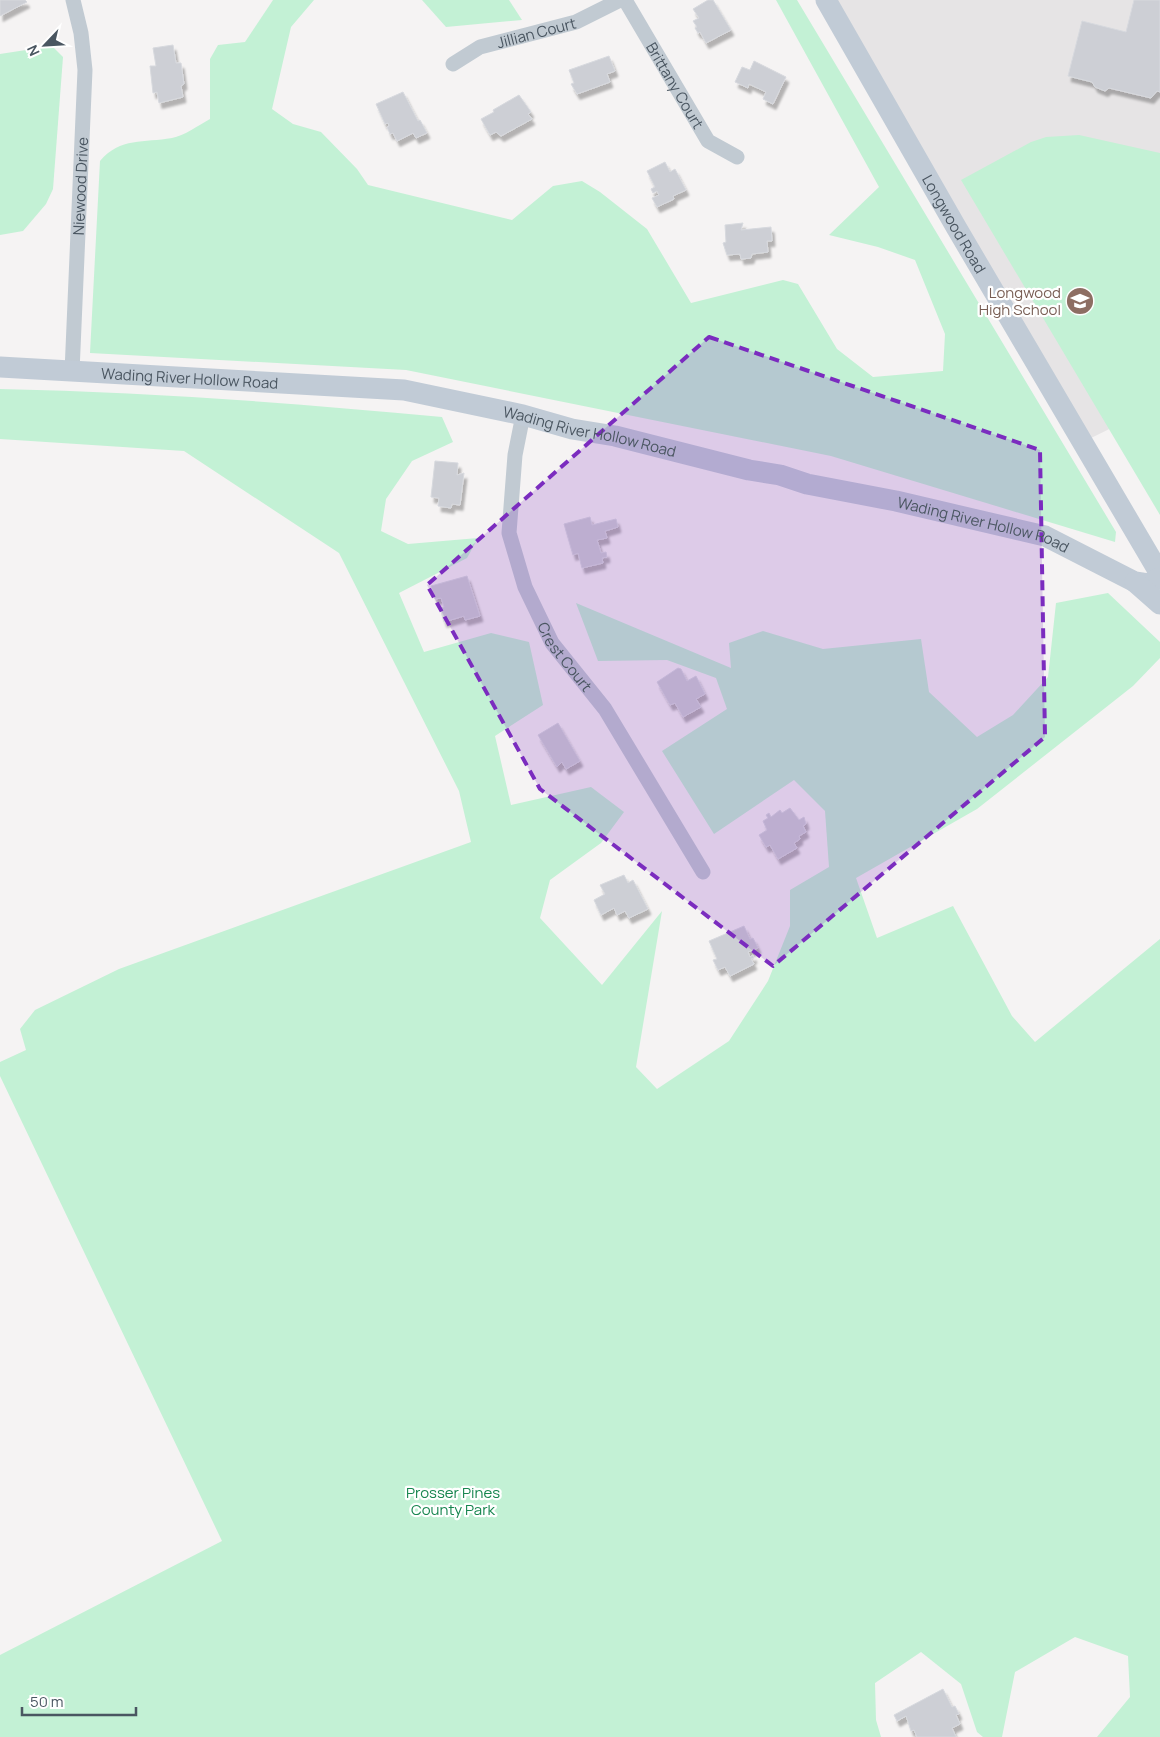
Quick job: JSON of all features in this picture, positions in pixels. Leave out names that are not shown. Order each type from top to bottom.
[{"type":"street","name":"Niewood Drive","points":[[72,372],[85,70],[82,33],[73,0]]},
{"type":"street","name":"Jillian Court","points":[[453,64],[480,47],[576,22],[620,0]]},
{"type":"street","name":"Brittany Court","points":[[625,0],[708,141],[738,157]]},
{"type":"street","name":"Longwood Road","points":[[826,0],[1160,576]]},
{"type":"street","name":"Wading River Hollow Road","points":[[0,367],[404,390],[523,415],[572,429],[616,436],[749,470],[780,475],[807,484],[887,499],[1045,536],[1135,582],[1160,604]]},
{"type":"street","name":"Crest Court","points":[[523,415],[515,455],[509,533],[525,587],[552,643],[606,709],[703,872]]},
{"type":"street","points":[[1135,582],[1148,584],[1160,576]]},
{"type":"highlighted area","points":[[709,337],[1040,450],[1045,737],[773,966],[540,789],[427,585]]},
{"type":"shaded area","name":"Longwood High School","points":[[829,0],[1160,0],[1160,404],[1083,442]]},
{"type":"green space","points":[[273,0],[314,0],[291,27],[272,109],[293,124],[321,132],[357,169],[368,185],[512,220],[553,186],[582,181],[600,192],[647,229],[691,303],[783,280],[798,284],[837,349],[873,377],[943,371],[945,334],[915,260],[878,247],[829,235],[879,187],[776,0],[797,0],[1116,532],[1115,542],[831,456],[406,370],[90,353],[100,161],[108,153],[124,144],[177,137],[210,119],[210,59],[218,45],[245,42]]},
{"type":"green space","points":[[422,0],[509,0],[522,20],[446,27]]},
{"type":"green space","points":[[52,46],[63,57],[53,189],[46,204],[23,231],[0,235],[0,54]]},
{"type":"green space","points":[[1079,135],[1160,153],[1160,515],[961,180],[1031,142],[1046,137]]},
{"type":"green space","name":"Prosser Pines County Park","points":[[0,389],[221,399],[442,417],[453,442],[412,461],[386,499],[381,531],[408,544],[478,538],[467,558],[399,593],[424,652],[491,633],[529,642],[543,705],[495,736],[511,805],[591,787],[624,812],[601,843],[550,880],[540,918],[602,985],[662,911],[636,1067],[657,1089],[729,1041],[768,981],[790,926],[790,890],[829,867],[825,811],[794,780],[714,834],[662,751],[727,709],[716,678],[667,660],[598,661],[576,603],[731,668],[729,643],[763,631],[823,649],[921,639],[929,692],[977,737],[1013,715],[1048,677],[1056,603],[1108,593],[1160,642],[1160,658],[1133,686],[977,809],[856,878],[877,938],[953,906],[1012,1016],[1035,1042],[1160,939],[1160,1737],[1097,1737],[1130,1697],[1128,1656],[1075,1637],[1015,1672],[1002,1737],[983,1737],[977,1732],[961,1684],[921,1652],[875,1683],[876,1720],[881,1737],[0,1737],[0,1655],[222,1541],[0,1076],[0,1062],[26,1050],[20,1029],[35,1010],[119,969],[471,842],[459,791],[339,553],[184,451],[0,439]]},
{"type":"building","points":[[0,0],[25,0],[27,2],[0,16]]},
{"type":"building","points":[[708,0],[713,0],[731,30],[706,43],[700,32],[698,33],[695,28],[697,27],[693,21],[699,18],[693,9]]},
{"type":"building","points":[[1134,0],[1160,0],[1160,92],[1157,91],[1151,98],[1109,88],[1105,91],[1095,87],[1092,82],[1068,76],[1082,21],[1126,32]]},
{"type":"building","points":[[173,45],[176,63],[181,63],[184,84],[181,86],[183,97],[159,103],[157,92],[153,93],[150,66],[156,66],[153,48]]},
{"type":"building","points":[[609,56],[615,71],[607,74],[610,82],[577,94],[571,84],[574,83],[569,70]]},
{"type":"building","points":[[754,61],[786,77],[773,104],[763,99],[766,92],[749,84],[748,88],[735,82],[742,67],[750,70]]},
{"type":"building","points":[[403,92],[418,121],[420,120],[427,133],[416,138],[413,133],[397,141],[393,133],[390,134],[387,127],[389,126],[388,123],[385,124],[376,104]]},
{"type":"building","points":[[519,95],[531,112],[528,114],[532,119],[501,136],[496,132],[490,135],[481,119]]},
{"type":"building","points":[[665,162],[670,172],[675,169],[686,190],[673,196],[674,199],[657,207],[652,198],[659,195],[657,191],[653,193],[651,189],[655,187],[647,171]]},
{"type":"building","points":[[743,223],[741,230],[771,227],[772,241],[767,241],[768,252],[752,254],[751,258],[741,259],[740,254],[727,255],[723,243],[726,242],[725,225]]},
{"type":"building","points":[[435,461],[458,463],[457,475],[464,473],[460,505],[452,504],[451,508],[438,506],[439,498],[431,497]]},
{"type":"building","points":[[590,517],[592,525],[616,519],[618,527],[605,531],[607,538],[597,540],[601,553],[606,552],[607,557],[602,558],[603,563],[582,568],[578,553],[573,555],[564,524]]},
{"type":"building","points":[[467,576],[480,616],[465,620],[464,616],[444,622],[440,608],[444,607],[441,598],[435,599],[431,586]]},
{"type":"building","points":[[678,668],[681,669],[687,681],[696,676],[705,694],[696,699],[701,707],[683,717],[675,703],[670,705],[657,682]]},
{"type":"building","points":[[558,723],[580,761],[566,769],[562,762],[557,767],[538,735]]},
{"type":"building","points":[[790,808],[799,820],[804,817],[806,824],[803,826],[806,832],[799,836],[800,839],[794,843],[797,848],[778,859],[770,845],[766,847],[759,835],[767,830],[763,821],[768,818],[766,815],[769,813],[771,817],[780,810],[782,813]]},
{"type":"building","points":[[624,875],[628,883],[633,880],[648,909],[629,918],[625,911],[617,915],[614,908],[601,915],[594,900],[605,894],[600,885]]},
{"type":"building","points":[[744,926],[750,939],[753,938],[758,948],[748,952],[750,957],[753,955],[754,958],[751,959],[754,964],[730,976],[725,967],[718,970],[713,960],[717,959],[709,941]]},
{"type":"building","points":[[943,1689],[952,1707],[955,1706],[959,1714],[956,1715],[960,1724],[952,1728],[956,1737],[917,1737],[914,1730],[911,1731],[906,1716],[897,1721],[894,1715]]},
{"type":"place","name":"Longwood High School","points":[[1080,301]]}]
